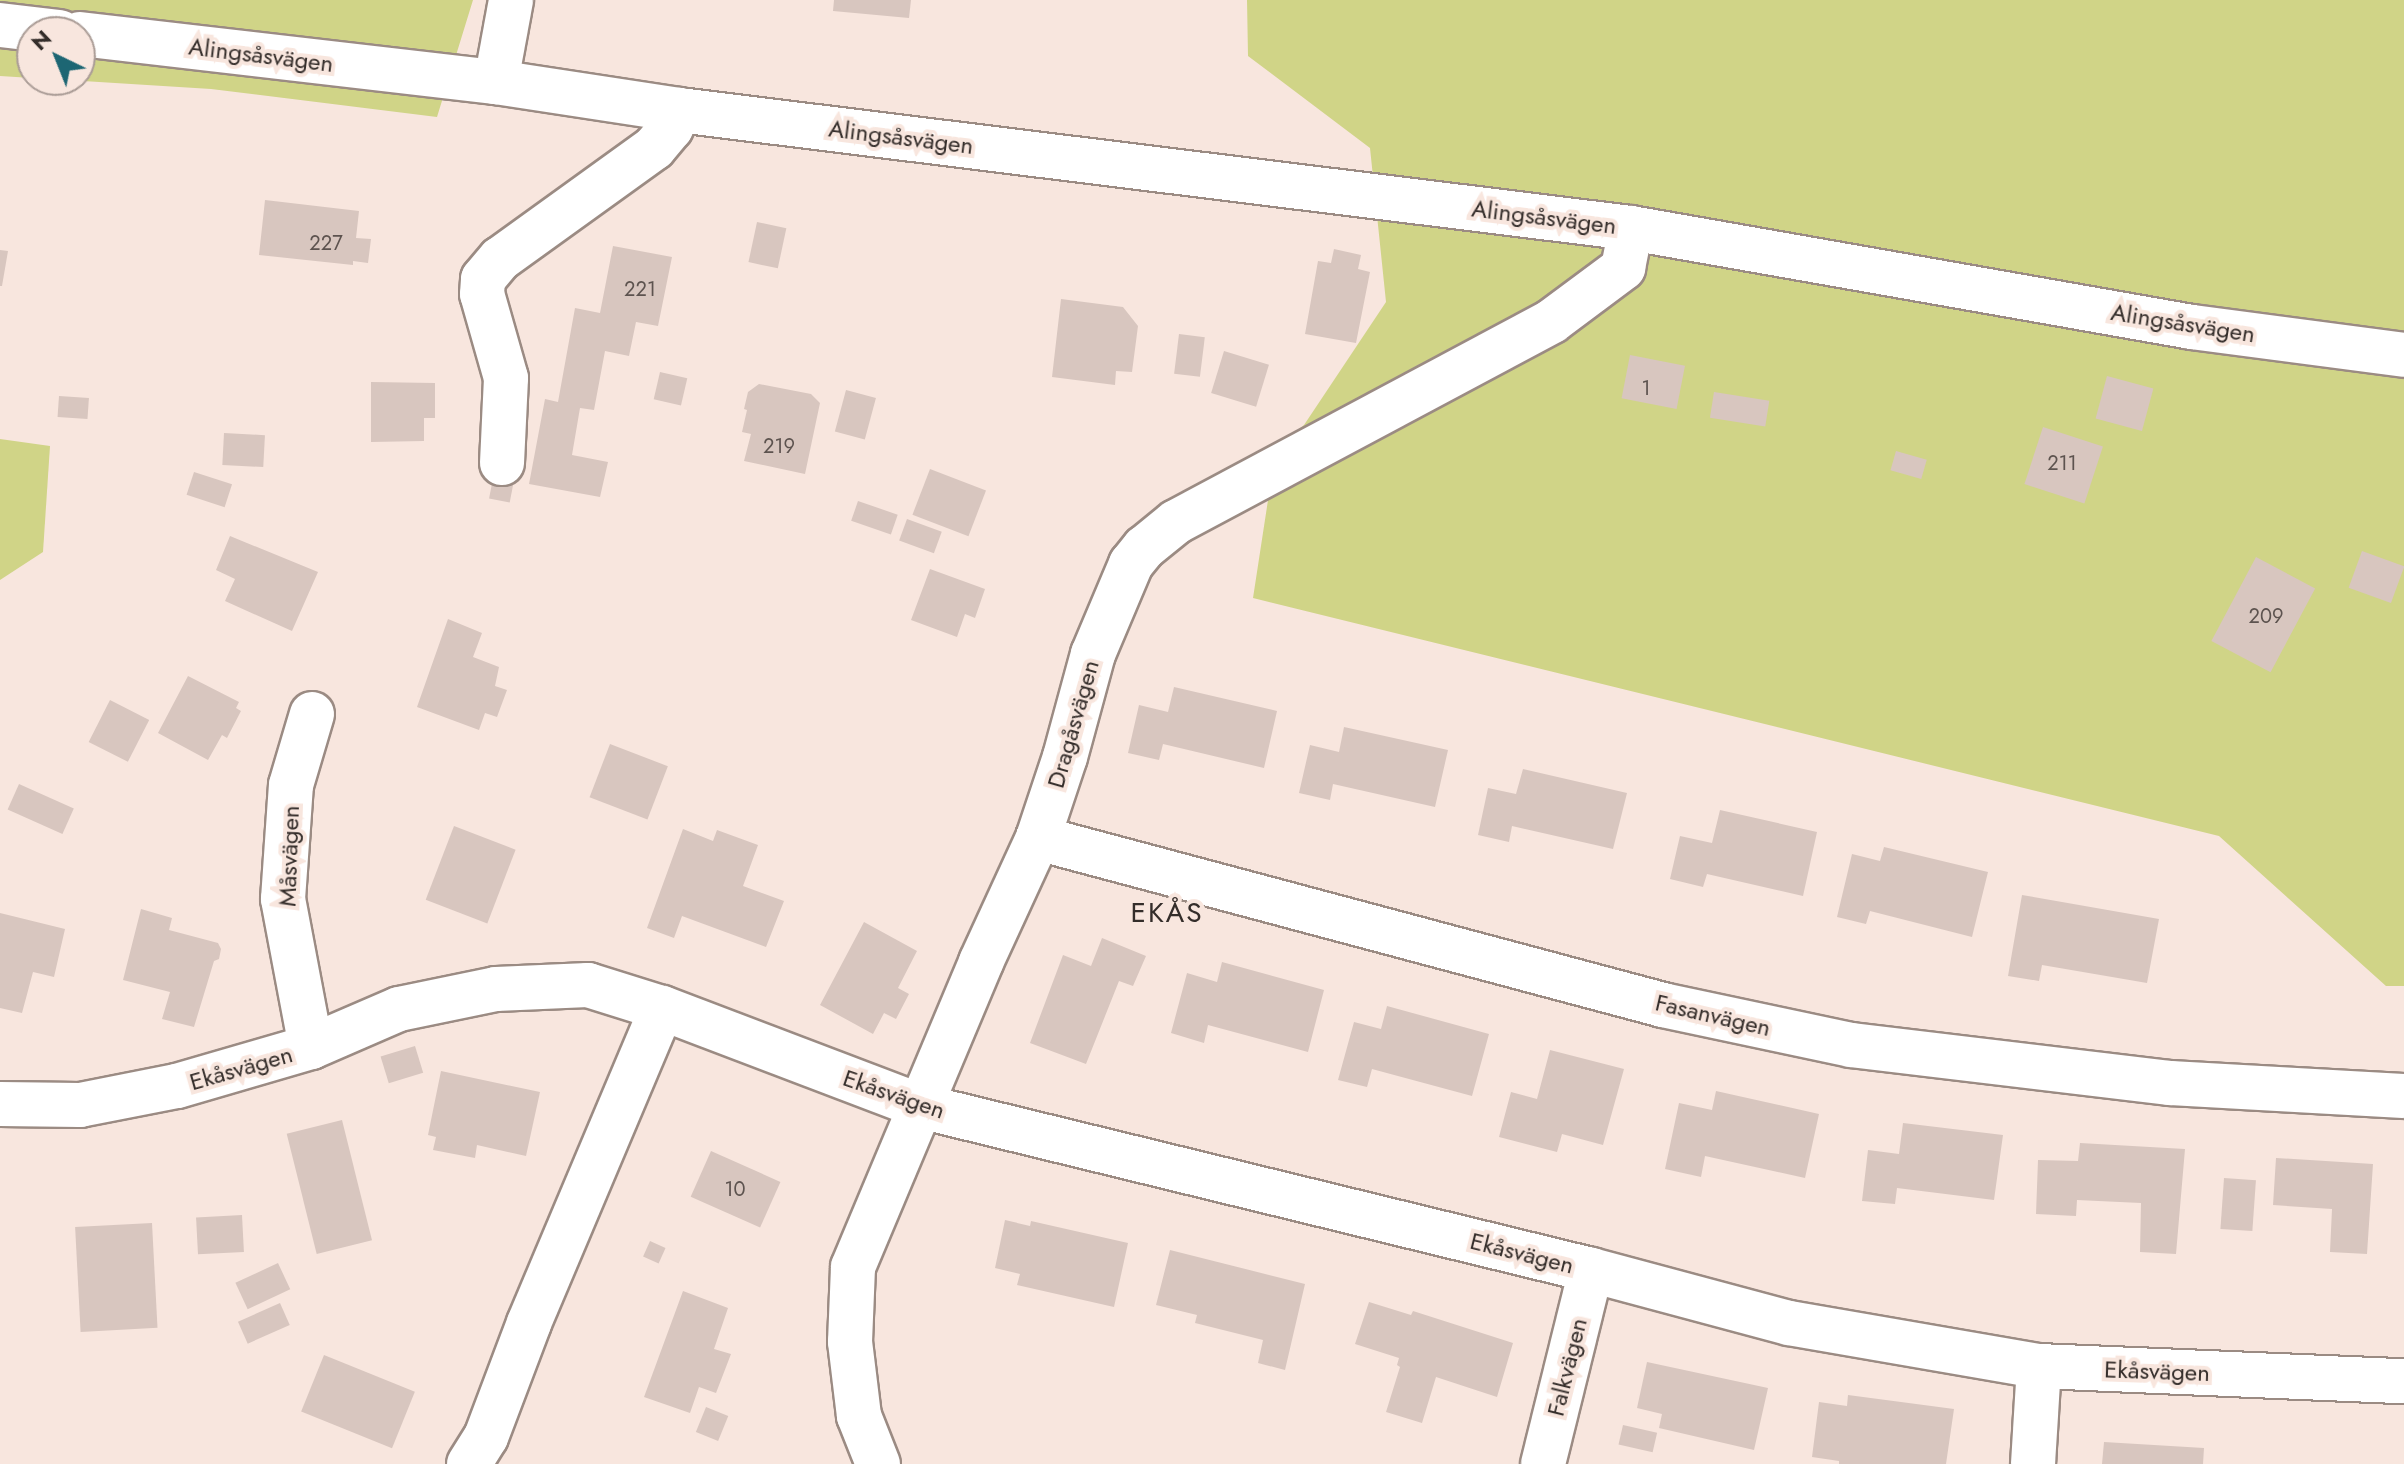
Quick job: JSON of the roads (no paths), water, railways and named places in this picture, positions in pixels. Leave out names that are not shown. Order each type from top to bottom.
[{"type":"street","points":[[496,82],[511,0]]},
{"type":"street","name":"Alingsåsvägen","points":[[96,36],[496,82],[679,110],[1631,228],[2192,327],[2404,355]]},
{"type":"street","points":[[502,463],[506,378],[482,294],[483,279],[500,259],[654,148],[671,128],[679,110]]},
{"type":"street","name":"Dragåsvägen","points":[[878,1464],[859,1416],[852,1357],[853,1267],[1038,838],[1065,757],[1093,654],[1120,586],[1144,548],[1189,515],[1552,321],[1623,268],[1631,228]]},
{"type":"street","name":"Måsvägen","points":[[311,1047],[283,899],[291,785],[312,714]]},
{"type":"street","name":"Fasanvägen","points":[[1038,838],[1663,1005],[1851,1045],[2170,1083],[2404,1096]]},
{"type":"street","name":"Ekåsvägen","points":[[0,1104],[80,1105],[177,1086],[311,1047],[399,1009],[496,989],[588,985],[662,1008],[920,1106],[1591,1270],[1789,1323],[2039,1366],[2404,1381]]},
{"type":"street","points":[[469,1464],[486,1437],[529,1323],[662,1008]]},
{"type":"street","name":"Falkvägen","points":[[1543,1464],[1591,1270]]},
{"type":"street","points":[[2033,1464],[2039,1366]]},
{"type":"district","name":"EKÅS","points":[[1167,913]]}]
